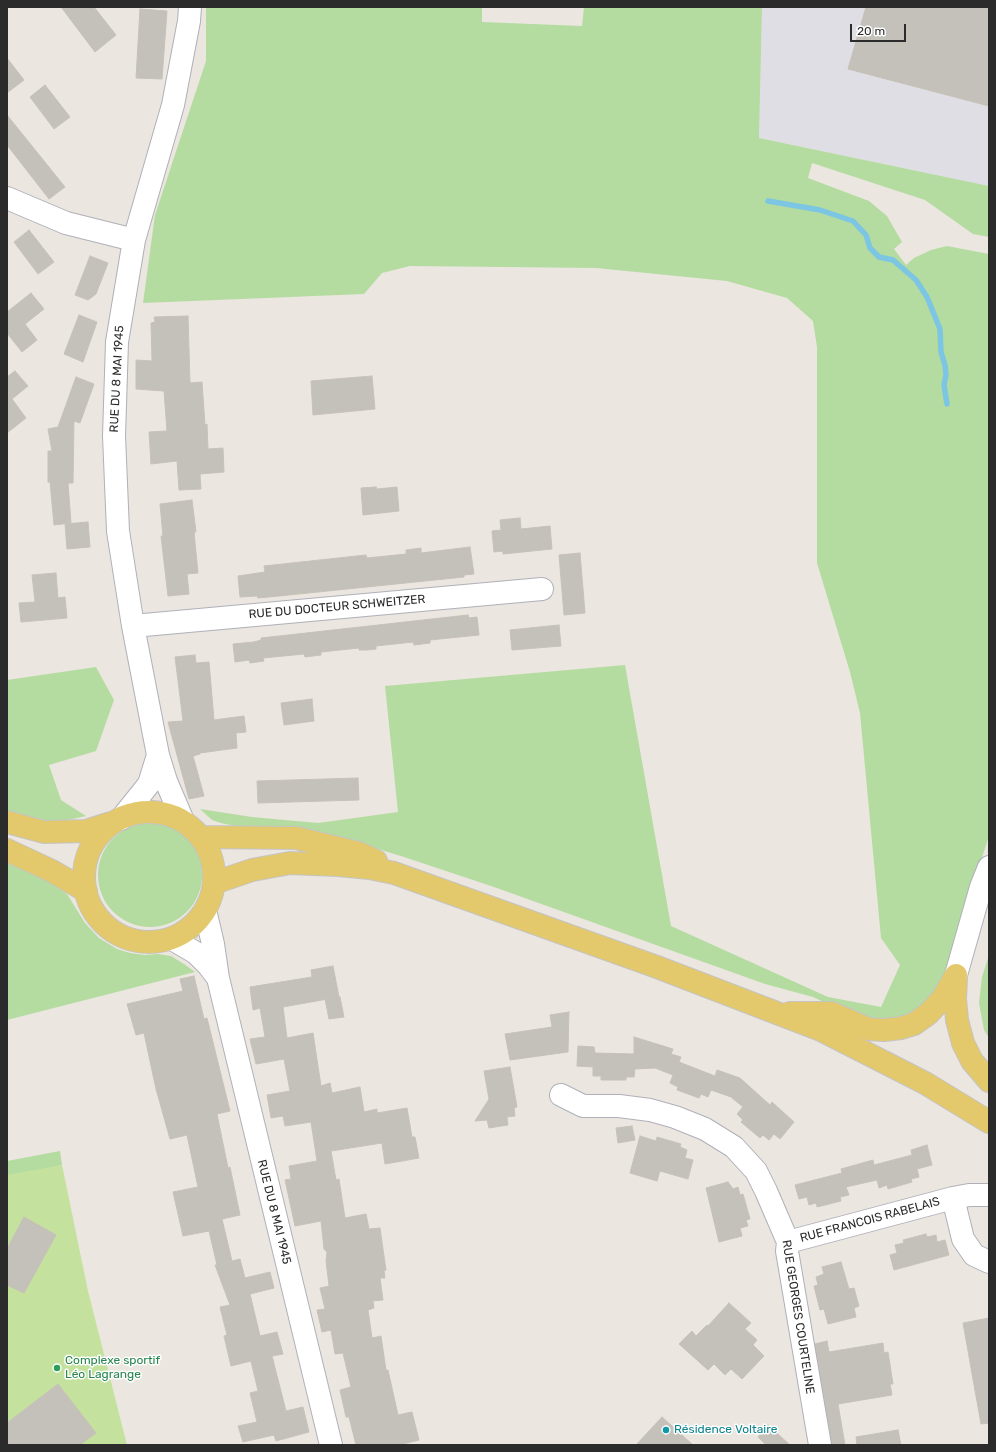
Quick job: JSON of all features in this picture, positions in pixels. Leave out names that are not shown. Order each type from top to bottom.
[{"type":"main road","points":[[7,822],[44,832],[86,831],[136,813],[152,811],[170,813],[183,821],[201,837],[212,858],[214,883],[211,898],[205,910],[188,930],[172,938],[153,942],[134,941],[113,932],[99,919],[88,902],[83,880],[84,864],[90,848],[98,836],[117,821]]},
{"type":"main road","points":[[201,837],[296,838],[359,853],[371,858],[394,873]]},
{"type":"main road","points":[[7,850],[52,871],[86,891]]},
{"type":"main road","points":[[214,883],[252,870],[290,863],[370,868],[394,873],[657,967],[821,1030],[925,1083],[989,1122]]},
{"type":"main road","points":[[779,1014],[832,1013],[868,1029],[884,1030],[901,1028],[914,1024],[928,1014],[943,998],[956,975]]},
{"type":"main road","points":[[956,975],[955,999],[957,1020],[962,1043],[972,1061],[989,1081]]},
{"type":"street","name":"RUE DU 8 MAI 1945","points":[[183,821],[166,781],[158,755],[133,626],[118,531],[114,436],[117,342],[134,240],[173,105],[189,21],[190,7]]},
{"type":"street","points":[[7,198],[66,222],[134,240]]},
{"type":"street","name":"RUE DU DOCTEUR SCHWEITZER","points":[[133,626],[542,589]]},
{"type":"street","name":"RUE DU 8 MAI 1945","points":[[117,821],[149,784],[158,755]]},
{"type":"street","points":[[956,975],[981,887],[989,867]]},
{"type":"street","name":"RUE DU 8 MAI 1945","points":[[205,910],[213,944],[218,978],[331,1445]]},
{"type":"street","name":"RUE DU 8 MAI 1945","points":[[172,938],[196,953],[218,978]]},
{"type":"street","name":"RUE GEORGES COURTELINE","points":[[561,1094],[583,1106],[619,1106],[650,1110],[675,1117],[705,1129],[734,1147],[756,1171],[788,1242],[787,1251],[820,1445]]},
{"type":"street","name":"RUE FRANCOIS RABELAIS","points":[[788,1242],[953,1198],[968,1195],[989,1195]]},
{"type":"street","points":[[953,1198],[963,1239],[974,1255],[989,1262]]},
{"type":"shaded area","points":[[762,7],[989,7],[989,186],[759,138]]},
{"type":"green space","points":[[206,7],[482,7],[482,22],[582,26],[584,7],[762,7],[759,138],[989,186],[989,237],[973,234],[925,200],[812,163],[808,178],[869,201],[887,216],[902,242],[894,249],[906,265],[914,258],[931,250],[947,246],[989,254],[989,836],[940,986],[913,1017],[871,1022],[813,997],[765,984],[494,887],[404,857],[339,837],[300,830],[235,826],[221,823],[212,820],[200,809],[252,817],[318,823],[398,812],[385,686],[625,665],[671,926],[828,997],[881,1007],[900,965],[881,938],[860,713],[850,672],[817,563],[817,347],[813,321],[787,298],[727,281],[596,268],[410,266],[382,273],[364,294],[143,303],[155,215],[206,61]]},
{"type":"green space","points":[[96,667],[114,700],[96,751],[49,765],[61,800],[86,816],[59,822],[40,822],[7,815],[7,680]]},
{"type":"green space","points":[[150,823],[170,827],[187,838],[198,855],[202,875],[198,895],[187,912],[170,923],[150,927],[130,923],[113,912],[102,895],[98,875],[102,855],[113,838],[130,827]]},
{"type":"green space","points":[[7,863],[48,881],[67,894],[85,923],[99,938],[117,949],[145,955],[158,954],[171,956],[195,972],[7,1020]]},
{"type":"green space","points":[[989,955],[989,1038],[984,1030],[979,1003],[982,977]]},
{"type":"green space","points":[[60,1151],[62,1165],[44,1169],[7,1210],[7,1161]]},
{"type":"green space","name":"Complexe sportif Léo Lagrange","points":[[62,1165],[88,1291],[127,1445],[7,1445],[7,1175]]},
{"type":"building","points":[[61,7],[94,7],[116,35],[95,52]]},
{"type":"building","points":[[866,7],[989,7],[989,106],[848,69]]},
{"type":"building","points":[[140,9],[167,11],[162,79],[136,78]]},
{"type":"building","points":[[7,58],[24,80],[7,93]]},
{"type":"building","points":[[45,85],[70,117],[54,129],[30,97]]},
{"type":"building","points":[[7,115],[65,187],[49,199],[7,145]]},
{"type":"building","points":[[29,230],[54,262],[38,274],[14,242]]},
{"type":"building","points":[[90,256],[108,263],[96,294],[88,300],[75,295]]},
{"type":"building","points":[[31,293],[44,309],[25,324],[37,340],[22,352],[7,333],[7,312]]},
{"type":"building","points":[[79,315],[97,322],[83,362],[64,354]]},
{"type":"building","points":[[188,316],[190,383],[202,382],[205,425],[207,424],[208,449],[223,448],[224,472],[200,474],[201,489],[179,490],[177,461],[151,464],[149,432],[167,431],[164,391],[136,389],[136,360],[152,361],[151,323],[155,322],[154,317]]},
{"type":"building","points":[[15,371],[28,386],[12,399],[26,418],[7,433],[7,377]]},
{"type":"building","points":[[372,376],[375,409],[313,415],[311,381]]},
{"type":"building","points":[[76,377],[94,384],[80,423],[74,421],[73,483],[68,483],[71,523],[54,525],[50,482],[48,482],[48,451],[52,451],[48,429],[58,427]]},
{"type":"building","points":[[376,487],[377,489],[397,487],[399,511],[363,515],[361,488]]},
{"type":"building","points":[[192,500],[196,532],[194,532],[198,573],[187,574],[189,594],[168,596],[161,536],[163,536],[160,504]]},
{"type":"building","points":[[520,518],[521,529],[550,526],[552,549],[503,554],[503,551],[494,552],[492,531],[501,530],[500,520]]},
{"type":"building","points":[[88,522],[90,547],[67,549],[65,524]]},
{"type":"building","points":[[470,547],[474,574],[464,575],[464,577],[258,598],[257,596],[240,597],[238,576],[265,572],[264,566],[366,555],[367,558],[406,554],[406,550],[421,548],[421,553]]},
{"type":"building","points":[[580,553],[585,613],[564,615],[559,555]]},
{"type":"building","points":[[56,573],[58,598],[65,597],[67,618],[21,622],[19,603],[35,602],[32,575]]},
{"type":"building","points":[[468,615],[469,618],[477,617],[479,635],[430,640],[430,643],[414,645],[413,642],[376,646],[376,649],[367,650],[359,650],[359,648],[321,652],[321,655],[305,657],[304,654],[263,658],[264,661],[250,663],[249,660],[235,662],[233,644],[254,642],[261,640],[261,638]]},
{"type":"building","points":[[559,625],[561,646],[512,650],[510,630]]},
{"type":"building","points":[[195,655],[196,663],[209,662],[214,720],[244,716],[246,732],[236,733],[237,748],[200,753],[193,756],[204,796],[189,799],[168,722],[183,721],[175,657]]},
{"type":"building","points":[[312,699],[314,721],[284,725],[281,703]]},
{"type":"building","points":[[358,778],[359,800],[258,803],[257,781]]},
{"type":"building","points":[[333,966],[339,997],[283,1007],[287,1038],[313,1033],[321,1086],[330,1083],[332,1093],[360,1087],[364,1112],[377,1109],[377,1113],[407,1108],[412,1137],[415,1137],[419,1158],[385,1164],[382,1143],[331,1151],[336,1180],[339,1179],[345,1218],[366,1214],[369,1229],[380,1228],[386,1270],[384,1271],[385,1278],[380,1278],[383,1300],[373,1301],[374,1308],[368,1310],[372,1338],[381,1336],[386,1370],[388,1370],[398,1415],[412,1412],[419,1440],[399,1445],[356,1445],[349,1417],[346,1417],[340,1390],[351,1387],[343,1353],[335,1354],[331,1330],[322,1332],[317,1310],[325,1309],[320,1288],[329,1286],[326,1261],[327,1252],[324,1249],[321,1221],[295,1226],[285,1180],[291,1179],[289,1166],[317,1161],[311,1122],[285,1126],[283,1116],[271,1118],[267,1095],[290,1091],[284,1059],[256,1064],[250,1039],[265,1037],[260,1008],[253,1010],[250,987],[312,977],[311,970]]},
{"type":"building","points":[[194,976],[204,1019],[207,1018],[230,1111],[217,1114],[228,1168],[230,1167],[240,1215],[222,1219],[232,1261],[240,1259],[245,1278],[270,1272],[274,1288],[250,1294],[260,1336],[277,1332],[283,1354],[272,1356],[286,1411],[303,1407],[309,1432],[276,1441],[274,1435],[243,1442],[238,1426],[257,1422],[250,1393],[258,1391],[251,1361],[231,1366],[224,1336],[227,1335],[220,1307],[230,1305],[215,1265],[217,1265],[209,1231],[183,1236],[173,1192],[198,1187],[187,1135],[170,1139],[156,1089],[144,1033],[136,1035],[127,1004],[183,991],[180,979]]},
{"type":"building","points":[[340,997],[344,1017],[329,1019],[325,999]]},
{"type":"building","points":[[569,1012],[568,1052],[510,1060],[505,1034],[552,1027],[550,1015]]},
{"type":"building","points":[[634,1037],[673,1049],[671,1054],[681,1057],[679,1062],[715,1076],[717,1070],[740,1078],[770,1105],[772,1102],[794,1122],[780,1139],[774,1134],[769,1140],[763,1135],[760,1138],[741,1122],[743,1120],[737,1114],[743,1107],[731,1097],[711,1090],[708,1097],[701,1094],[699,1098],[677,1090],[678,1087],[670,1083],[673,1075],[655,1068],[635,1069],[634,1077],[626,1077],[626,1080],[601,1080],[601,1076],[593,1076],[593,1067],[577,1066],[578,1046],[594,1047],[595,1053],[634,1054]]},
{"type":"building","points":[[510,1067],[517,1107],[514,1108],[515,1116],[507,1117],[508,1125],[489,1128],[487,1120],[475,1121],[489,1099],[484,1071]]},
{"type":"building","points":[[632,1126],[635,1140],[618,1143],[616,1128]]},
{"type":"building","points":[[640,1136],[656,1141],[657,1137],[681,1144],[680,1147],[687,1150],[685,1158],[693,1160],[688,1179],[660,1171],[657,1181],[630,1173]]},
{"type":"building","points":[[927,1145],[932,1165],[917,1169],[919,1177],[911,1179],[912,1182],[888,1189],[887,1185],[879,1188],[877,1180],[846,1187],[849,1195],[840,1197],[841,1201],[817,1207],[816,1203],[809,1205],[807,1197],[799,1199],[795,1185],[842,1173],[841,1169],[873,1160],[874,1165],[912,1155],[911,1150]]},
{"type":"building","points":[[728,1182],[733,1189],[738,1187],[740,1195],[743,1194],[750,1219],[746,1220],[748,1226],[740,1228],[742,1236],[719,1242],[706,1188]]},
{"type":"building","points":[[24,1217],[56,1235],[24,1293],[7,1285],[7,1249]]},
{"type":"building","points":[[926,1234],[927,1237],[936,1235],[937,1242],[945,1240],[949,1255],[894,1270],[890,1255],[897,1253],[895,1245],[904,1243],[903,1240]]},
{"type":"building","points":[[841,1262],[849,1289],[854,1288],[859,1306],[854,1308],[856,1317],[828,1324],[824,1309],[820,1310],[814,1286],[818,1285],[816,1277],[824,1274],[822,1267]]},
{"type":"building","points":[[729,1303],[751,1323],[745,1329],[757,1340],[753,1345],[764,1356],[742,1379],[731,1369],[725,1375],[714,1364],[708,1370],[679,1344],[692,1331],[696,1336],[707,1325],[708,1326]]},
{"type":"building","points":[[989,1318],[989,1423],[981,1424],[963,1323]]},
{"type":"building","points":[[827,1341],[829,1352],[883,1343],[884,1353],[888,1352],[893,1384],[890,1384],[892,1395],[838,1404],[845,1445],[832,1445],[815,1344]]},
{"type":"building","points":[[58,1384],[96,1433],[80,1445],[7,1445],[7,1423]]},
{"type":"building","name":"Résidence Voltaire","points":[[662,1417],[693,1445],[636,1445]]},
{"type":"building","points":[[768,1425],[790,1445],[766,1445],[758,1437]]},
{"type":"building","points":[[898,1430],[901,1445],[857,1445],[856,1437]]},
{"type":"waterway","points":[[768,201],[820,210],[853,221],[866,235],[870,248],[879,257],[893,260],[916,280],[927,297],[940,329],[941,352],[946,375],[944,385],[947,404]]},
{"type":"place","name":"Complexe sportif Léo Lagrange","points":[[57,1368]]},
{"type":"place","name":"Résidence Voltaire","points":[[666,1430]]}]
